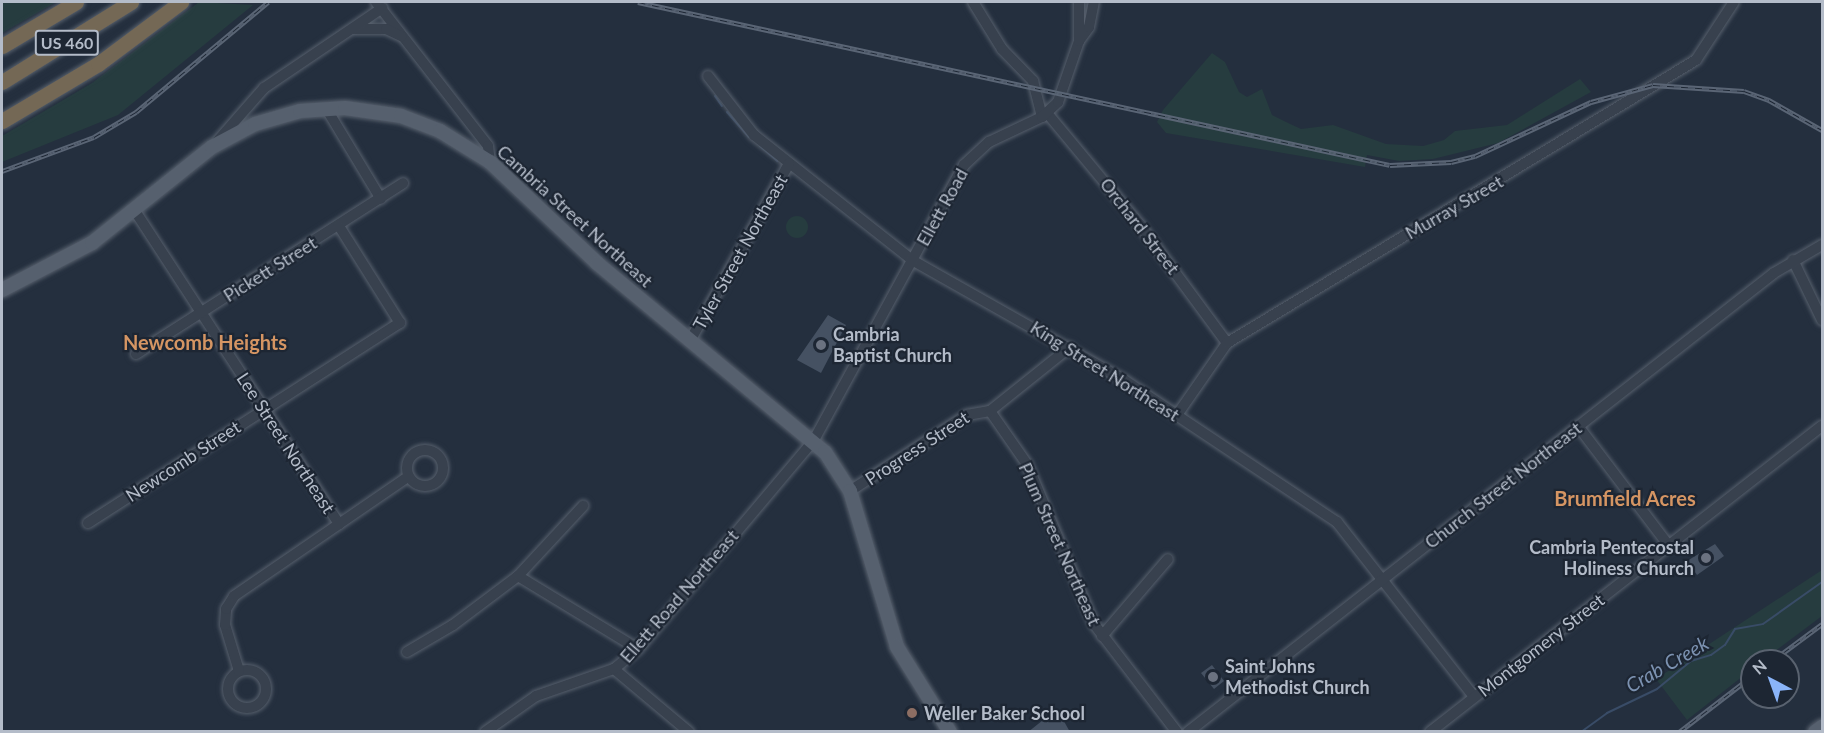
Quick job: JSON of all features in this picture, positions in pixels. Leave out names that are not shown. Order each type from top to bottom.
[{"type":"highway","points":[[2,46],[76,2]]},
{"type":"highway","name":"US 460","points":[[2,82],[131,2]]},
{"type":"highway","name":"US 460","points":[[2,122],[98,64],[181,2]]},
{"type":"main road","name":"Cambria Street Northeast","points":[[2,290],[55,265],[135,211],[212,147],[271,118],[326,108],[402,116],[455,139],[490,162],[577,245],[814,440],[850,490],[891,635],[950,732]]},
{"type":"main road","points":[[1815,732],[1822,727]]},
{"type":"street","name":"Orchard Street","points":[[974,2],[1002,49],[1033,81],[1044,115],[1140,225],[1227,343]]},
{"type":"street","name":"Ellett Road","points":[[814,440],[912,260],[975,153],[1044,115],[1058,102],[1079,41],[1078,2]]},
{"type":"street","points":[[1079,41],[1089,27],[1094,2]]},
{"type":"street","name":"Murray Street","points":[[1177,415],[1227,343],[1696,60],[1734,2]]},
{"type":"street","points":[[212,147],[264,88],[349,29],[379,5],[488,146],[490,162]]},
{"type":"street","points":[[349,29],[386,29],[404,38]]},
{"type":"street","name":"King Street Northeast","points":[[708,76],[741,122],[789,164],[912,260],[1070,347],[1337,522],[1474,697]]},
{"type":"street","points":[[326,108],[381,199]]},
{"type":"street","name":"Tyler Street Northeast","points":[[691,339],[789,164]]},
{"type":"street","name":"Pickett Street","points":[[136,354],[404,183]]},
{"type":"street","name":"Lee Street Northeast","points":[[135,211],[203,312],[339,524]]},
{"type":"street","name":"Newcomb Street","points":[[88,523],[400,323],[339,226]]},
{"type":"street","name":"Church Street Northeast","points":[[1188,732],[1381,579],[1793,260],[1822,245]]},
{"type":"street","points":[[1793,260],[1822,320]]},
{"type":"street","name":"Progress Street","points":[[850,490],[967,415],[990,411],[1070,347]]},
{"type":"street","name":"Plum Street Northeast","points":[[990,411],[1027,464],[1102,636],[1177,732]]},
{"type":"street","points":[[1578,426],[1669,546]]},
{"type":"street","name":"Montgomery Street","points":[[1430,732],[1822,426]]},
{"type":"street","name":"Ellett Road Northeast","points":[[491,730],[536,696],[614,669],[638,648],[814,440]]},
{"type":"street","points":[[238,671],[225,624],[226,609],[234,596],[408,477]]},
{"type":"street","points":[[407,652],[453,625],[518,576],[583,506]]},
{"type":"street","points":[[1102,636],[1168,560]]},
{"type":"street","points":[[518,576],[638,648]]},
{"type":"street","points":[[614,669],[689,732]]},
{"type":"green space","points":[[2,2],[56,2],[2,33]]},
{"type":"green space","points":[[199,2],[253,5],[118,115],[2,162],[2,136],[92,83]]},
{"type":"green space","points":[[1212,53],[1225,62],[1239,92],[1247,97],[1262,89],[1272,115],[1301,129],[1333,125],[1386,144],[1423,146],[1444,140],[1455,131],[1507,125],[1580,79],[1591,92],[1498,143],[1433,159],[1399,161],[1367,155],[1365,167],[1166,133],[1157,122],[1163,110]]},
{"type":"green space","points":[[797,216],[805,219],[808,227],[805,235],[797,238],[789,235],[786,227],[789,219]]},
{"type":"green space","points":[[1822,570],[1822,616],[1778,649],[1740,649],[1740,678],[1687,720],[1656,679]]},
{"type":"building","name":"Cambria Baptist Church","points":[[828,315],[846,325],[821,373],[797,360]]},
{"type":"building","name":"Cambria Pentecostal Holiness Church","points":[[1715,544],[1724,556],[1697,575],[1687,561]]},
{"type":"building","name":"Saint Johns Methodist Church","points":[[1212,665],[1224,681],[1214,689],[1201,673]]},
{"type":"building","points":[[1057,709],[1070,732],[1028,732]]},
{"type":"waterway","points":[[715,96],[722,106]]},
{"type":"waterway","points":[[727,112],[749,137]]},
{"type":"waterway","points":[[760,146],[777,161]]},
{"type":"waterway","name":"Crab Creek","points":[[1581,732],[1607,713],[1657,689],[1691,661],[1711,655],[1725,645],[1735,629],[1763,624],[1822,582]]},
{"type":"railway","points":[[2,171],[94,137],[136,112],[268,2]]},
{"type":"railway","points":[[638,2],[1390,165],[1451,162],[1475,156],[1591,102],[1653,85],[1744,91],[1769,100],[1822,130]]},
{"type":"railway","points":[[1788,649],[1822,624]]},
{"type":"railway","points":[[1679,732],[1740,685]]},
{"type":"place","name":"Cambria Baptist Church","points":[[821,345]]},
{"type":"place","name":"Cambria Pentecostal Holiness Church","points":[[1706,558]]},
{"type":"place","name":"Saint Johns Methodist Church","points":[[1213,677]]},
{"type":"place","name":"Weller Baker School","points":[[912,713]]},
{"type":"district","name":"Newcomb Heights","points":[[205,342]]},
{"type":"district","name":"Brumfield Acres","points":[[1625,498]]}]
